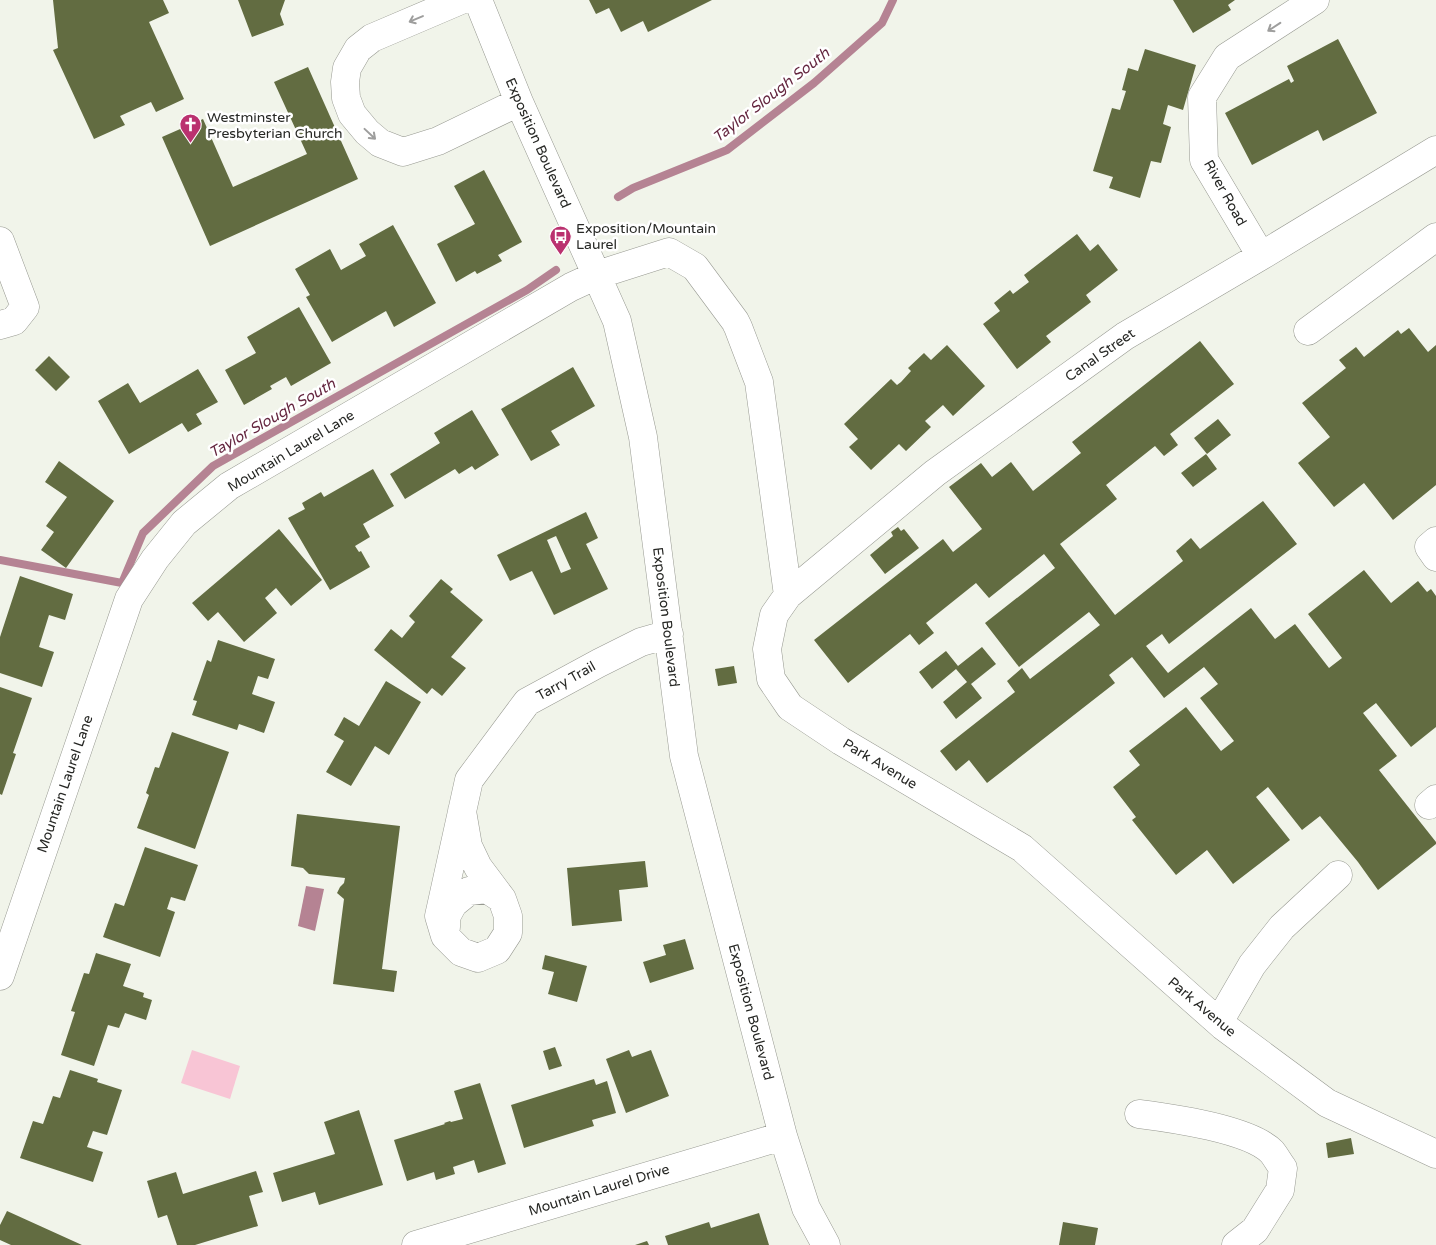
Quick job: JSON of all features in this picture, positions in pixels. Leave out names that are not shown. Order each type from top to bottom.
[{"type":"street","points":[[461,0],[372,38],[358,49],[347,68],[345,82],[346,98],[352,114],[367,132],[380,143],[403,152],[438,141],[520,102]]},
{"type":"street","name":"Exposition Boulevard","points":[[478,0],[520,102],[617,321],[643,437],[684,756],[783,1136],[806,1208],[826,1245]]},
{"type":"street","name":"River Road","points":[[1262,256],[1204,160],[1202,96],[1228,58],[1315,0]]},
{"type":"street","name":"Canal Street","points":[[788,595],[935,474],[1125,336],[1262,256],[1436,150]]},
{"type":"street","points":[[1308,331],[1436,237]]},
{"type":"street","points":[[0,241],[25,307],[14,320],[0,325]]},
{"type":"street","points":[[597,275],[669,252],[695,267],[738,327],[759,382],[788,595]]},
{"type":"street","name":"Mountain Laurel Lane","points":[[0,976],[128,599],[155,559],[184,523],[229,486],[571,287],[597,275]]},
{"type":"street","points":[[1436,541],[1429,547],[1436,557]]},
{"type":"street","name":"Park Avenue","points":[[788,595],[774,615],[767,649],[771,679],[790,707],[841,741],[1022,848],[1219,1022],[1327,1103],[1436,1154]]},
{"type":"street","name":"Tarry Trail","points":[[462,811],[468,846],[478,867],[502,899],[508,916],[508,933],[497,950],[478,958],[461,952],[445,936],[439,916],[462,811],[469,780],[527,702],[641,642],[669,634]]},
{"type":"street","points":[[1219,1022],[1252,965],[1276,935],[1338,875]]},
{"type":"street","points":[[445,936],[446,916],[453,904],[469,892],[487,889],[502,899]]},
{"type":"street","points":[[1139,1114],[1176,1118],[1252,1139],[1271,1152],[1283,1168],[1280,1190],[1255,1230],[1236,1245]]},
{"type":"street","name":"Mountain Laurel Drive","points":[[416,1245],[783,1136]]},
{"type":"shaded area","points":[[306,886],[324,889],[315,931],[298,926]]},
{"type":"shaded area","points":[[192,1050],[240,1066],[230,1099],[181,1083]]},
{"type":"building","points":[[53,0],[163,0],[169,13],[149,22],[184,99],[156,112],[151,102],[120,116],[125,125],[94,139],[53,50],[58,48]]},
{"type":"building","points":[[238,0],[285,0],[280,14],[284,25],[252,37]]},
{"type":"building","points":[[589,0],[712,0],[648,32],[643,21],[621,32],[609,8],[596,14]]},
{"type":"building","points":[[1173,0],[1235,0],[1228,5],[1231,10],[1193,33]]},
{"type":"building","points":[[1338,39],[1377,113],[1323,141],[1318,130],[1252,165],[1225,113],[1289,79],[1291,83],[1294,81],[1287,66]]},
{"type":"building","points":[[1145,49],[1196,65],[1183,110],[1168,105],[1163,124],[1171,127],[1161,163],[1151,161],[1140,198],[1109,188],[1113,177],[1093,171],[1112,108],[1120,110],[1126,91],[1122,90],[1128,68],[1138,71]]},
{"type":"building","points":[[308,67],[358,179],[210,246],[162,137],[203,119],[233,187],[307,154],[274,82]]},
{"type":"building","points":[[484,170],[522,242],[498,255],[502,261],[477,274],[475,271],[456,282],[437,244],[475,224],[454,186]]},
{"type":"building","points":[[393,225],[436,303],[394,327],[386,311],[332,342],[306,297],[310,295],[295,269],[330,249],[341,270],[366,256],[359,244]]},
{"type":"building","points":[[1077,234],[1090,251],[1098,244],[1118,270],[1086,295],[1091,302],[1046,336],[1051,342],[1017,369],[983,324],[1000,311],[994,303],[1010,290],[1013,294],[1029,282],[1024,275]]},
{"type":"building","points":[[299,307],[331,363],[291,386],[286,377],[270,386],[272,389],[244,405],[225,370],[256,353],[247,337]]},
{"type":"building","points":[[1409,328],[1428,352],[1436,345],[1436,485],[1393,520],[1364,483],[1334,507],[1298,463],[1330,437],[1302,403],[1346,368],[1339,360],[1356,347],[1364,357],[1398,330],[1401,334]]},
{"type":"building","points":[[1200,341],[1234,384],[1170,434],[1178,445],[1164,456],[1155,446],[1106,485],[1117,499],[1060,544],[1115,615],[1183,561],[1176,551],[1191,538],[1200,549],[1263,501],[1297,544],[1169,644],[1162,634],[1146,646],[1168,673],[1251,608],[1275,639],[1295,624],[1329,668],[1342,658],[1308,614],[1364,570],[1391,603],[1418,581],[1427,592],[1431,589],[1436,596],[1436,727],[1411,747],[1376,703],[1363,713],[1397,756],[1379,770],[1436,844],[1378,890],[1358,862],[1320,816],[1302,830],[1268,787],[1256,797],[1290,840],[1233,884],[1207,850],[1176,875],[1132,820],[1136,817],[1113,787],[1140,765],[1129,751],[1186,707],[1221,751],[1234,741],[1200,698],[1218,684],[1204,667],[1164,698],[1132,657],[1109,675],[1115,683],[987,783],[969,760],[956,771],[940,751],[1015,692],[1007,681],[1022,668],[1030,679],[1100,625],[1089,612],[1019,667],[985,623],[1055,568],[1044,554],[989,598],[976,583],[926,623],[934,633],[919,645],[910,634],[848,683],[814,640],[943,539],[953,552],[982,529],[949,487],[981,463],[992,477],[1011,462],[1033,491],[1081,453],[1072,442]]},
{"type":"building","points":[[947,345],[985,386],[953,416],[943,405],[925,421],[931,427],[906,451],[899,444],[871,470],[849,447],[858,439],[844,424],[891,379],[897,385],[901,382],[911,371],[908,368],[924,353],[931,360]]},
{"type":"building","points":[[49,356],[70,377],[56,391],[35,370]]},
{"type":"building","points":[[573,367],[595,406],[551,431],[560,445],[531,461],[501,409]]},
{"type":"building","points":[[198,369],[218,402],[196,414],[202,424],[188,432],[182,423],[129,454],[98,401],[128,383],[140,403]]},
{"type":"building","points":[[472,410],[499,455],[475,470],[472,466],[459,474],[455,469],[405,499],[390,474],[440,443],[434,433]]},
{"type":"building","points":[[1218,419],[1231,435],[1207,454],[1194,438]]},
{"type":"building","points":[[1206,454],[1217,469],[1193,487],[1181,473]]},
{"type":"building","points":[[59,461],[114,501],[66,568],[41,550],[54,532],[46,526],[67,497],[45,482]]},
{"type":"building","points":[[373,469],[394,506],[363,524],[370,537],[355,546],[359,552],[361,551],[370,567],[330,590],[288,518],[305,509],[302,503],[321,492],[324,497]]},
{"type":"building","points":[[586,512],[598,538],[586,544],[608,589],[554,615],[532,571],[510,581],[497,555]],"holes":[[[556,536],[571,569],[561,573],[547,540]]]},
{"type":"building","points":[[898,527],[901,531],[904,529],[919,548],[885,574],[870,555],[893,536],[891,532]]},
{"type":"building","points":[[279,529],[322,580],[291,606],[276,588],[265,598],[277,613],[244,642],[218,612],[208,621],[192,603]]},
{"type":"building","points":[[20,576],[73,594],[65,620],[49,615],[39,647],[54,652],[42,687],[0,673],[0,637]]},
{"type":"building","points":[[441,579],[453,589],[450,592],[483,620],[451,657],[466,668],[442,696],[432,688],[427,694],[374,650],[391,629],[402,638],[415,622],[409,616]]},
{"type":"building","points":[[218,640],[275,659],[268,679],[258,676],[252,694],[275,702],[264,733],[239,724],[237,730],[192,715],[197,701],[193,700],[207,660],[211,662]]},
{"type":"building","points":[[982,647],[996,664],[971,684],[982,698],[956,719],[943,702],[967,682],[956,669],[932,689],[919,672],[946,651],[958,666]]},
{"type":"building","points":[[734,666],[737,683],[718,686],[715,669]]},
{"type":"building","points":[[386,681],[421,702],[389,755],[375,746],[351,786],[326,772],[344,741],[334,735],[344,717],[359,726]]},
{"type":"building","points":[[0,687],[32,698],[13,753],[16,754],[2,795],[0,794]]},
{"type":"building","points":[[172,732],[229,752],[195,849],[137,828],[149,795],[146,793],[155,767],[159,768]]},
{"type":"building","points":[[297,814],[400,826],[382,969],[397,971],[394,992],[333,984],[344,899],[337,893],[345,878],[309,874],[303,868],[291,866]]},
{"type":"building","points":[[145,847],[198,865],[185,901],[171,897],[167,909],[175,912],[160,957],[103,937],[115,903],[124,906]]},
{"type":"building","points":[[645,861],[648,887],[619,890],[622,921],[572,926],[567,868]]},
{"type":"building","points":[[685,939],[694,969],[650,983],[643,962],[666,955],[663,945]]},
{"type":"building","points":[[96,953],[131,964],[123,986],[144,993],[143,997],[152,1000],[146,1020],[125,1013],[119,1028],[108,1025],[94,1066],[61,1055],[75,1012],[71,1011],[84,973],[89,974]]},
{"type":"building","points":[[545,955],[587,966],[577,1002],[548,994],[554,972],[542,969]]},
{"type":"building","points":[[555,1047],[562,1066],[549,1070],[543,1051]]},
{"type":"building","points":[[629,1050],[632,1057],[651,1050],[669,1096],[626,1113],[606,1059]]},
{"type":"building","points":[[70,1070],[98,1079],[97,1082],[122,1090],[107,1135],[93,1131],[87,1147],[103,1152],[93,1182],[20,1158],[33,1121],[43,1124],[53,1096],[60,1098]]},
{"type":"building","points":[[594,1079],[596,1085],[607,1081],[616,1113],[592,1120],[594,1126],[524,1148],[511,1105]]},
{"type":"building","points":[[480,1083],[506,1164],[478,1173],[474,1160],[453,1167],[455,1174],[436,1180],[434,1172],[407,1181],[394,1140],[450,1121],[463,1119],[454,1091]]},
{"type":"building","points":[[359,1110],[383,1185],[319,1205],[315,1192],[282,1202],[273,1173],[335,1154],[324,1122]]},
{"type":"building","points":[[1351,1138],[1354,1154],[1328,1158],[1326,1143]]},
{"type":"building","points":[[256,1171],[263,1192],[249,1196],[258,1226],[195,1245],[177,1245],[167,1215],[158,1218],[147,1181],[176,1172],[183,1194]]},
{"type":"building","points":[[7,1211],[82,1245],[11,1245],[0,1240],[0,1225]]},
{"type":"building","points":[[759,1213],[769,1245],[668,1245],[665,1236],[709,1222],[711,1228]]},
{"type":"building","points":[[1063,1222],[1098,1228],[1095,1245],[1059,1245]]},
{"type":"building","points":[[647,1241],[649,1245],[635,1245]]},
{"type":"waterway","name":"Taylor Slough South","points":[[618,197],[633,188],[727,150],[814,83],[882,23],[893,0]]},
{"type":"waterway","name":"Taylor Slough South","points":[[0,560],[122,583],[143,533],[213,466],[527,290],[556,270]]},
{"type":"place","name":"Westminster Presbyterian Church","points":[[191,144]]},
{"type":"place","name":"Exposition/Mountain Laurel","points":[[560,255]]}]
